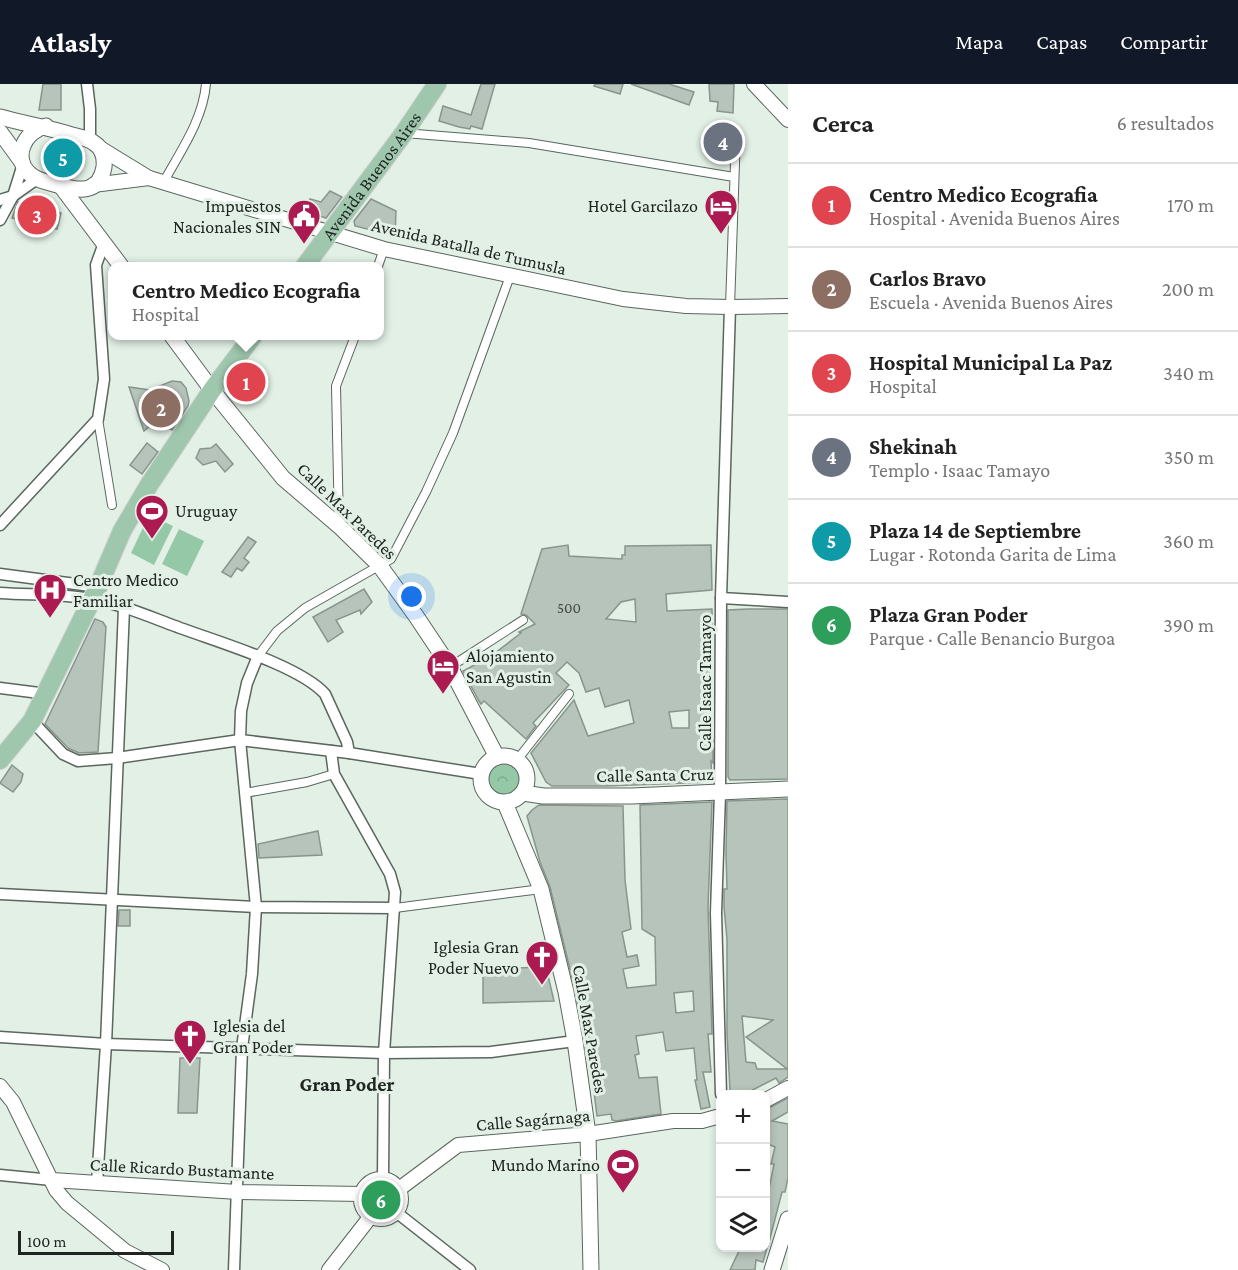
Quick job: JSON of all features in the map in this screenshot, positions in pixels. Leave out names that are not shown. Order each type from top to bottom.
[{"type":"main road","name":"Avenida Buenos Aires","points":[[309,262],[404,133],[437,84]]},
{"type":"main road","points":[[0,117],[46,126],[95,144],[104,160],[99,179],[92,186],[79,191],[37,179],[31,175],[0,132]]},
{"type":"main road","points":[[22,163],[24,141],[33,131],[46,126]]},
{"type":"main road","points":[[60,185],[117,262]]},
{"type":"main road","points":[[89,223],[88,211],[92,186]]},
{"type":"main road","name":"Calle Max Paredes","points":[[175,340],[212,390],[283,477],[380,566],[417,616],[450,667],[497,756]]},
{"type":"main road","points":[[0,760],[32,722],[95,593],[122,531],[149,485],[212,390],[250,340]]},
{"type":"main road","points":[[497,756],[511,756],[518,760],[528,775],[523,794],[505,803],[493,800],[484,792],[481,774],[490,760],[497,756]]},
{"type":"main road","name":"Calle Santa Cruz","points":[[523,794],[566,797],[788,789]]},
{"type":"main road","name":"Calle Max Paredes","points":[[505,803],[541,890],[566,992],[588,1134],[591,1270]]},
{"type":"main road","points":[[772,1270],[788,1219]]},
{"type":"street","points":[[87,84],[95,144]]},
{"type":"street","points":[[163,183],[198,118],[203,105],[206,84]]},
{"type":"street","points":[[754,84],[788,120]]},
{"type":"street","points":[[404,133],[529,143],[734,177]]},
{"type":"street","points":[[730,308],[736,134]]},
{"type":"street","name":"Avenida Batalla de Tumusla","points":[[95,144],[149,178],[384,249],[623,299],[730,308],[788,306]]},
{"type":"street","points":[[0,220],[12,196],[22,163]]},
{"type":"street","name":"Avenida Batalla de Tumusla","points":[[92,186],[149,178]]},
{"type":"street","points":[[0,200],[12,196],[37,179]]},
{"type":"street","points":[[104,243],[96,265],[104,379],[98,419],[112,505]]},
{"type":"street","points":[[380,262],[384,249]]},
{"type":"street","points":[[234,1270],[242,1048],[252,974],[256,907],[240,740],[247,683],[258,657],[277,631],[305,608],[391,559],[426,492],[448,443],[480,362],[510,276]]},
{"type":"street","name":"Calle Isaac Tamayo","points":[[721,1090],[716,913],[730,308]]},
{"type":"street","points":[[339,526],[336,386],[353,340]]},
{"type":"street","points":[[0,525],[98,419]]},
{"type":"street","points":[[0,574],[95,593],[124,608],[258,657],[303,677],[325,694],[350,753]]},
{"type":"street","points":[[0,593],[95,593]]},
{"type":"street","points":[[722,598],[788,602]]},
{"type":"street","points":[[97,1184],[106,1044],[124,608]]},
{"type":"street","points":[[450,667],[523,620]]},
{"type":"street","points":[[0,688],[46,694]]},
{"type":"street","points":[[518,760],[569,694]]},
{"type":"street","points":[[32,722],[63,754],[78,761],[117,758],[240,740],[350,753],[481,774]]},
{"type":"street","points":[[331,751],[334,774],[390,874],[395,892],[384,1053],[383,1179]]},
{"type":"street","points":[[246,794],[308,782],[334,774]]},
{"type":"street","points":[[0,894],[256,907],[395,908],[541,890]]},
{"type":"street","points":[[0,1037],[106,1044],[384,1053],[491,1052],[575,1041]]},
{"type":"street","points":[[770,1097],[788,1088]]},
{"type":"street","points":[[2,1091],[56,1190],[67,1203],[134,1256],[162,1270]]},
{"type":"street","name":"Calle Sagárnaga","points":[[399,1189],[458,1145],[588,1134],[673,1121],[702,1121],[716,1117]]},
{"type":"street","name":"Calle Ricardo Bustamante","points":[[0,1175],[97,1184],[238,1192],[362,1194]]},
{"type":"street","points":[[378,1179],[389,1180],[399,1189],[401,1201],[396,1212],[384,1218],[371,1216],[363,1206],[362,1194],[368,1184],[378,1179]]},
{"type":"street","points":[[396,1212],[470,1270]]},
{"type":"street","points":[[329,1270],[371,1216]]},
{"type":"green space","name":"Uruguay","points":[[149,515],[173,526],[154,565],[131,553]]},
{"type":"green space","points":[[179,529],[204,541],[187,576],[162,564]]},
{"type":"green space","points":[[505,761],[518,766],[523,779],[518,792],[505,797],[492,792],[487,779],[492,766]]},
{"type":"green space","points":[[381,1184],[391,1188],[395,1198],[391,1208],[381,1212],[371,1208],[367,1198],[371,1188]]},
{"type":"building","points":[[43,84],[61,84],[61,110],[39,110]]},
{"type":"building","points":[[481,84],[495,84],[482,129],[471,126],[470,129],[459,127],[439,121],[443,106],[471,115]]},
{"type":"building","points":[[595,84],[623,84],[620,94],[594,86]]},
{"type":"building","points":[[631,84],[669,84],[694,92],[689,105]]},
{"type":"building","points":[[709,84],[734,84],[733,113],[717,111],[718,102],[710,101]]},
{"type":"building","points":[[330,191],[342,197],[326,218],[308,212],[310,199],[321,202]]},
{"type":"building","points":[[27,197],[42,209],[53,203],[51,210],[61,213],[57,229],[12,218],[18,202],[26,204]]},
{"type":"building","points":[[371,199],[396,211],[395,236],[355,226],[354,221]]},
{"type":"building","points":[[172,381],[181,382],[186,388],[188,406],[172,430],[156,421],[144,431],[129,387],[150,390]]},
{"type":"building","points":[[147,443],[158,452],[142,474],[130,465]]},
{"type":"building","points":[[216,444],[233,464],[225,472],[216,461],[203,465],[196,458],[200,449],[211,448]]},
{"type":"building","points":[[248,537],[256,542],[244,558],[249,562],[242,571],[237,568],[231,577],[222,572]]},
{"type":"building","points":[[568,545],[569,556],[622,559],[622,555],[625,555],[625,546],[711,545],[712,590],[666,594],[667,611],[712,609],[713,655],[709,674],[709,713],[710,730],[713,732],[712,782],[552,786],[546,782],[531,753],[574,700],[588,736],[634,723],[629,700],[605,707],[599,688],[586,692],[579,673],[567,662],[556,673],[569,685],[533,723],[536,726],[526,739],[484,701],[481,704],[463,671],[491,656],[521,633],[519,632],[535,624],[526,615],[521,614],[542,549]],"holes":[[[635,599],[636,622],[606,619],[621,602]],[[689,710],[689,728],[672,728],[669,712]]]},
{"type":"building","points":[[364,589],[372,602],[361,614],[360,610],[336,620],[343,632],[328,642],[313,617]]},
{"type":"building","points":[[788,609],[788,779],[730,780],[728,777],[728,610]]},
{"type":"building","points":[[95,619],[103,622],[106,627],[98,752],[79,753],[68,748],[45,724]]},
{"type":"building","points":[[12,765],[23,774],[21,782],[13,792],[0,783]]},
{"type":"building","points":[[788,799],[788,1077],[779,1083],[776,1078],[753,1090],[730,1090],[727,1034],[727,939],[724,907],[724,889],[727,889],[727,801]],"holes":[[[742,1016],[773,1020],[746,1037],[787,1069],[757,1069],[755,1063],[746,1062]]]},
{"type":"building","points":[[712,802],[708,907],[712,1034],[708,1034],[711,1072],[703,1072],[710,1107],[701,1109],[695,1080],[697,1080],[694,1048],[666,1051],[663,1032],[636,1036],[639,1054],[635,1055],[639,1078],[657,1077],[661,1114],[616,1121],[612,1120],[611,1114],[597,1116],[592,1076],[575,990],[550,887],[540,862],[527,816],[539,805],[623,806],[625,880],[631,929],[622,932],[627,957],[637,955],[639,966],[623,969],[627,988],[656,985],[655,937],[642,929],[640,805]],"holes":[[[693,991],[694,1011],[676,1013],[674,993]]]},
{"type":"building","points":[[318,831],[322,855],[259,858],[258,844]]},
{"type":"building","points":[[119,910],[130,910],[130,926],[118,926]]},
{"type":"building","points":[[546,967],[554,1001],[483,1003],[483,969]]},
{"type":"building","points":[[180,1058],[200,1058],[197,1113],[178,1113]]},
{"type":"building","points":[[788,1098],[788,1112],[772,1121],[788,1124],[788,1178],[770,1238],[770,1184],[774,1164],[771,1164],[775,1147],[770,1145],[770,1107]]},
{"type":"building","points":[[739,1252],[766,1252],[763,1262],[756,1260],[755,1270],[730,1270]]},
{"type":"place","name":"Shekinah","points":[[723,142]]},
{"type":"place","name":"Plaza 14 de Septiembre","points":[[63,158]]},
{"type":"place","name":"Hospital Municipal La Paz","points":[[37,215]]},
{"type":"place","name":"Hotel Garcilazo","points":[[721,235]]},
{"type":"place","name":"Impuestos Nacionales SIN","points":[[304,245]]},
{"type":"place","name":"Centro Medico Ecografia","points":[[246,382]]},
{"type":"place","name":"Carlos Bravo","points":[[161,408]]},
{"type":"place","name":"Uruguay","points":[[152,540]]},
{"type":"place","name":"Centro Medico Familiar","points":[[50,619]]},
{"type":"place","name":"Alojamiento San Agustin","points":[[443,695]]},
{"type":"place","name":"Iglesia Gran Poder Nuevo","points":[[542,986]]},
{"type":"place","name":"Iglesia del Gran Poder","points":[[190,1065]]},
{"type":"place","name":"Mundo Marino","points":[[623,1194]]},
{"type":"place","name":"Plaza Gran Poder","points":[[381,1200]]},
{"type":"district","name":"Gran Poder","points":[[347,1084]]}]
